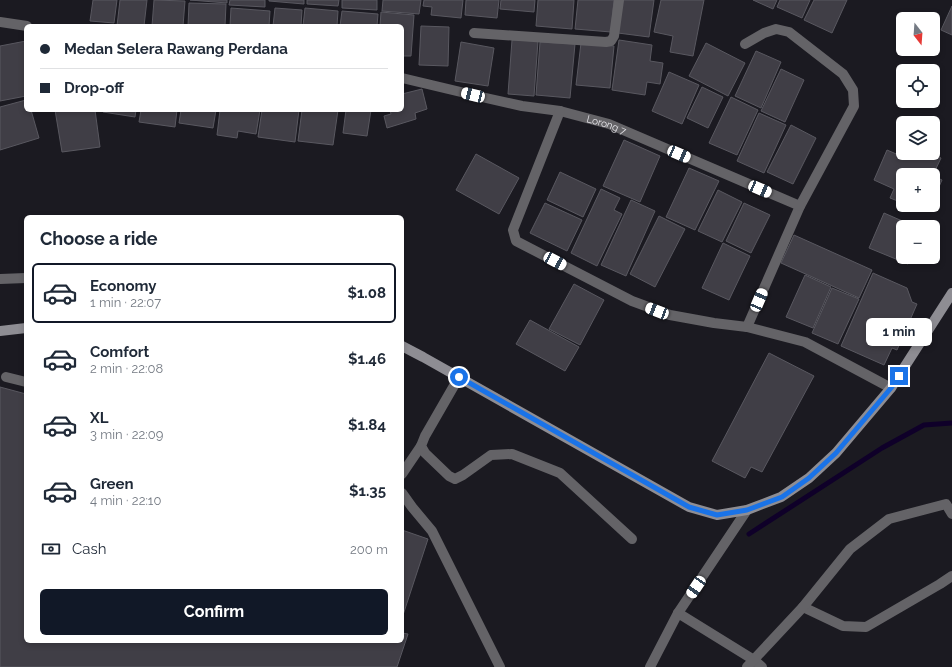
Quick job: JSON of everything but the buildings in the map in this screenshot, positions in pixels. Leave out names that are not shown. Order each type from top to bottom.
[{"type":"street","points":[[474,33],[606,42],[611,41],[614,36],[619,0]]},
{"type":"street","points":[[0,22],[24,26]]},
{"type":"street","points":[[745,44],[764,33],[776,29],[789,32],[843,74],[853,90],[854,106],[800,206],[747,327]]},
{"type":"street","name":"Lorong 7","points":[[404,78],[522,106],[560,111],[609,124],[800,206]]},
{"type":"street","points":[[560,111],[513,230],[516,241],[632,301],[670,315],[747,327],[805,342],[891,388]]},
{"type":"street","points":[[0,279],[24,278]]},
{"type":"street","points":[[404,347],[689,507],[717,515],[747,510],[782,497],[809,478],[836,453],[891,388],[952,293]]},
{"type":"street","points":[[0,331],[24,328]]},
{"type":"street","points":[[6,377],[24,382]]},
{"type":"street","points":[[404,471],[421,446],[425,436],[459,377]]},
{"type":"street","points":[[421,446],[425,453],[449,476],[455,478],[463,475],[490,455],[512,454],[560,473],[632,539]]},
{"type":"street","points":[[404,496],[432,531],[500,667]]},
{"type":"street","points":[[750,663],[803,607],[850,549],[889,519],[946,504],[952,514]]},
{"type":"street","points":[[650,667],[678,613],[747,510]]},
{"type":"street","points":[[803,607],[843,626],[866,627],[952,576]]},
{"type":"street","points":[[678,613],[750,663],[762,667]]},
{"type":"waterway","points":[[749,534],[882,448],[924,425],[952,423]]},
{"type":"route","points":[[459,377],[689,507],[717,515],[747,510],[782,497],[809,478],[836,453],[891,388],[899,376]]}]
